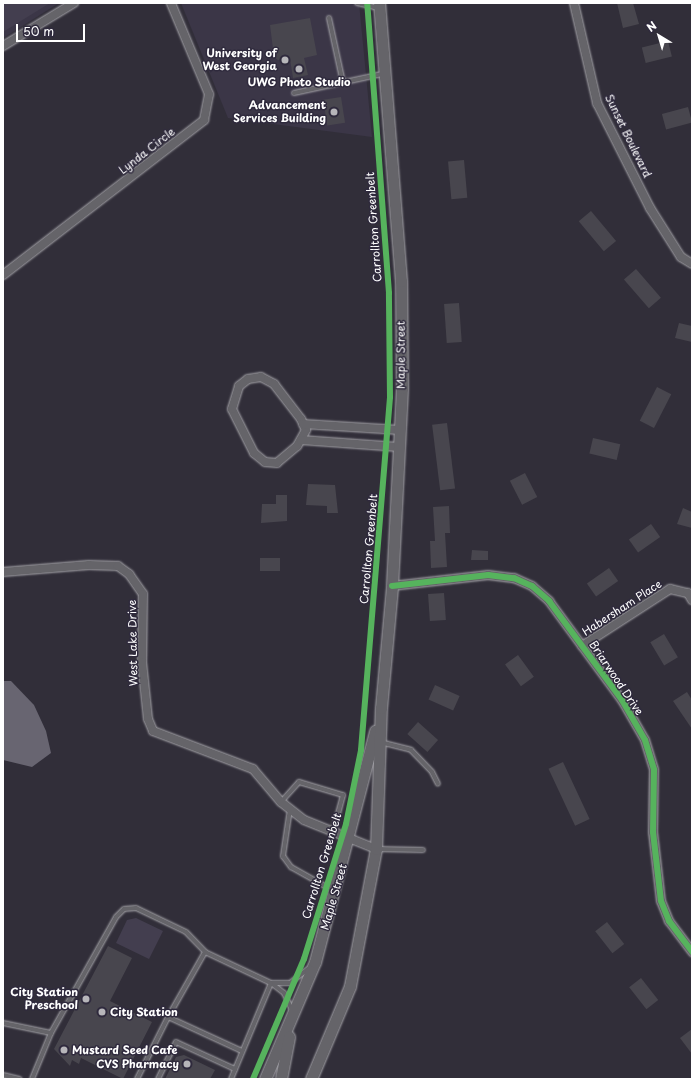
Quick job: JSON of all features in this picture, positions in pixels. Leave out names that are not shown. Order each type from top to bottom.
[{"type":"main road","name":"Maple Street","points":[[310,1079],[350,986],[376,849],[381,708],[392,586],[400,447],[401,281],[382,74],[379,5]]},
{"type":"main road","name":"Maple Street","points":[[265,1079],[291,1023],[315,962],[337,891],[381,708]]},
{"type":"main road","points":[[281,1079],[291,1023]]},
{"type":"street","points":[[3,46],[74,3]]},
{"type":"street","name":"Lynda Circle","points":[[3,275],[204,120],[209,94],[171,3]]},
{"type":"street","name":"Sunset Boulevard","points":[[574,3],[597,103],[650,208],[681,257],[692,264]]},
{"type":"street","points":[[248,378],[268,380],[303,424],[306,430],[301,440],[282,460],[270,462],[260,459],[233,416],[234,394],[248,378]]},
{"type":"street","points":[[303,424],[400,430]]},
{"type":"street","points":[[301,440],[400,447]]},
{"type":"street","name":"West Lake Drive","points":[[3,572],[89,565],[118,566],[129,574],[143,594],[142,662],[148,719],[153,731],[253,769],[281,802],[304,820],[376,849]]},
{"type":"street","name":"Briarwood Drive","points":[[392,586],[488,576],[514,578],[532,586],[549,601],[622,700],[645,740],[654,770],[653,832],[661,901],[669,921],[692,952]]},
{"type":"street","name":"Habersham Place","points":[[582,646],[670,589],[688,593],[692,600]]},
{"type":"lane","points":[[357,3],[379,5]]},
{"type":"lane","points":[[329,18],[343,83]]},
{"type":"lane","points":[[294,94],[382,74]]},
{"type":"lane","points":[[380,742],[411,750],[432,772],[438,784]]},
{"type":"lane","points":[[281,802],[299,782],[343,795],[333,832]]},
{"type":"lane","points":[[290,808],[283,856],[291,867],[337,891]]},
{"type":"lane","points":[[376,849],[422,850]]},
{"type":"lane","points":[[32,1079],[51,1033],[124,909],[136,908],[162,919],[186,932],[205,952],[271,983],[288,998],[291,1023]]},
{"type":"lane","points":[[137,1079],[168,1017],[205,952]]},
{"type":"lane","points":[[271,983],[290,983],[315,962]]},
{"type":"lane","points":[[231,1079],[271,983]]},
{"type":"lane","points":[[168,1017],[242,1051]]},
{"type":"lane","points":[[3,1023],[51,1033]]},
{"type":"lane","points":[[158,1079],[176,1042],[235,1069]]},
{"type":"lane","points":[[3,1075],[20,1079]]},
{"type":"shaded area","points":[[3,3],[59,3],[3,38]]},
{"type":"shaded area","points":[[3,3],[50,3],[3,32]]},
{"type":"shaded area","name":"University of West Georgia","points":[[181,3],[359,3],[372,137],[228,118]]},
{"type":"shaded area","points":[[3,681],[11,681],[34,705],[46,731],[51,753],[32,767],[3,760]]},
{"type":"shaded area","points":[[136,918],[163,931],[149,959],[116,943],[127,920]]},
{"type":"building","points":[[617,3],[633,3],[639,24],[623,28]]},
{"type":"building","points":[[310,18],[317,55],[304,58],[308,75],[293,78],[290,59],[278,60],[274,57],[270,25]]},
{"type":"building","points":[[668,41],[672,57],[646,63],[642,48]]},
{"type":"building","name":"Advancement Services Building","points":[[341,97],[345,123],[327,125],[323,100]]},
{"type":"building","points":[[688,107],[692,122],[666,129],[662,114]]},
{"type":"building","points":[[464,160],[467,198],[451,199],[448,161]]},
{"type":"building","points":[[591,211],[616,241],[604,251],[579,221]]},
{"type":"building","points":[[636,269],[661,298],[649,308],[624,279]]},
{"type":"building","points":[[459,303],[462,342],[447,343],[444,304]]},
{"type":"building","points":[[679,323],[692,326],[692,342],[675,338]]},
{"type":"building","points":[[657,387],[671,394],[654,428],[640,421]]},
{"type":"building","points":[[447,423],[455,489],[440,490],[432,425]]},
{"type":"building","points":[[593,438],[620,444],[617,460],[589,454]]},
{"type":"building","points":[[525,473],[537,497],[522,505],[510,481]]},
{"type":"building","points":[[308,484],[335,485],[338,513],[327,513],[327,506],[306,505]]},
{"type":"building","points":[[276,495],[287,495],[287,521],[261,523],[262,504],[276,504]]},
{"type":"building","points":[[449,506],[450,533],[445,533],[447,567],[431,568],[430,541],[435,541],[433,507]]},
{"type":"building","points":[[683,508],[692,512],[692,528],[677,524]]},
{"type":"building","points":[[651,524],[660,537],[638,553],[629,539]]},
{"type":"building","points":[[472,550],[488,551],[488,560],[471,560]]},
{"type":"building","points":[[260,558],[280,558],[280,571],[260,571]]},
{"type":"building","points":[[609,568],[618,581],[596,597],[587,583]]},
{"type":"building","points":[[444,593],[446,620],[430,621],[428,594]]},
{"type":"building","points":[[664,634],[678,657],[664,665],[650,642]]},
{"type":"building","points":[[518,655],[534,677],[521,686],[505,664]]},
{"type":"building","points":[[435,685],[460,696],[453,711],[428,700]]},
{"type":"building","points":[[687,692],[692,700],[692,729],[673,701]]},
{"type":"building","points":[[418,722],[438,740],[427,752],[407,734]]},
{"type":"building","points":[[563,762],[590,819],[575,826],[548,769]]},
{"type":"building","points":[[607,922],[624,944],[612,953],[595,931]]},
{"type":"building","name":"City Station","points":[[108,946],[132,958],[110,1001],[152,1022],[123,1079],[81,1058],[79,1064],[72,1060],[70,1066],[54,1049]]},
{"type":"building","points":[[641,978],[658,1000],[646,1009],[629,987]]},
{"type":"building","points":[[692,1029],[692,1054],[680,1038]]},
{"type":"building","name":"CVS Pharmacy","points":[[184,1055],[215,1070],[210,1079],[165,1079],[176,1057]]},
{"type":"cycle path","name":"Carrollton Greenbelt","points":[[253,1079],[304,959],[346,824],[361,750],[390,397],[389,293],[367,3]]},
{"type":"cycle path","points":[[392,586],[488,575],[514,578],[532,586],[549,601],[622,700],[645,740],[654,770],[653,832],[661,901],[669,921],[692,952]]},
{"type":"place","name":"University of West Georgia","points":[[285,60]]},
{"type":"place","name":"UWG Photo Studio","points":[[299,69]]},
{"type":"place","name":"Advancement Services Building","points":[[334,112]]},
{"type":"place","name":"City Station Preschool","points":[[86,999]]},
{"type":"place","name":"City Station","points":[[102,1012]]},
{"type":"place","name":"Mustard Seed Cafe","points":[[64,1050]]},
{"type":"place","name":"CVS Pharmacy","points":[[187,1064]]}]
